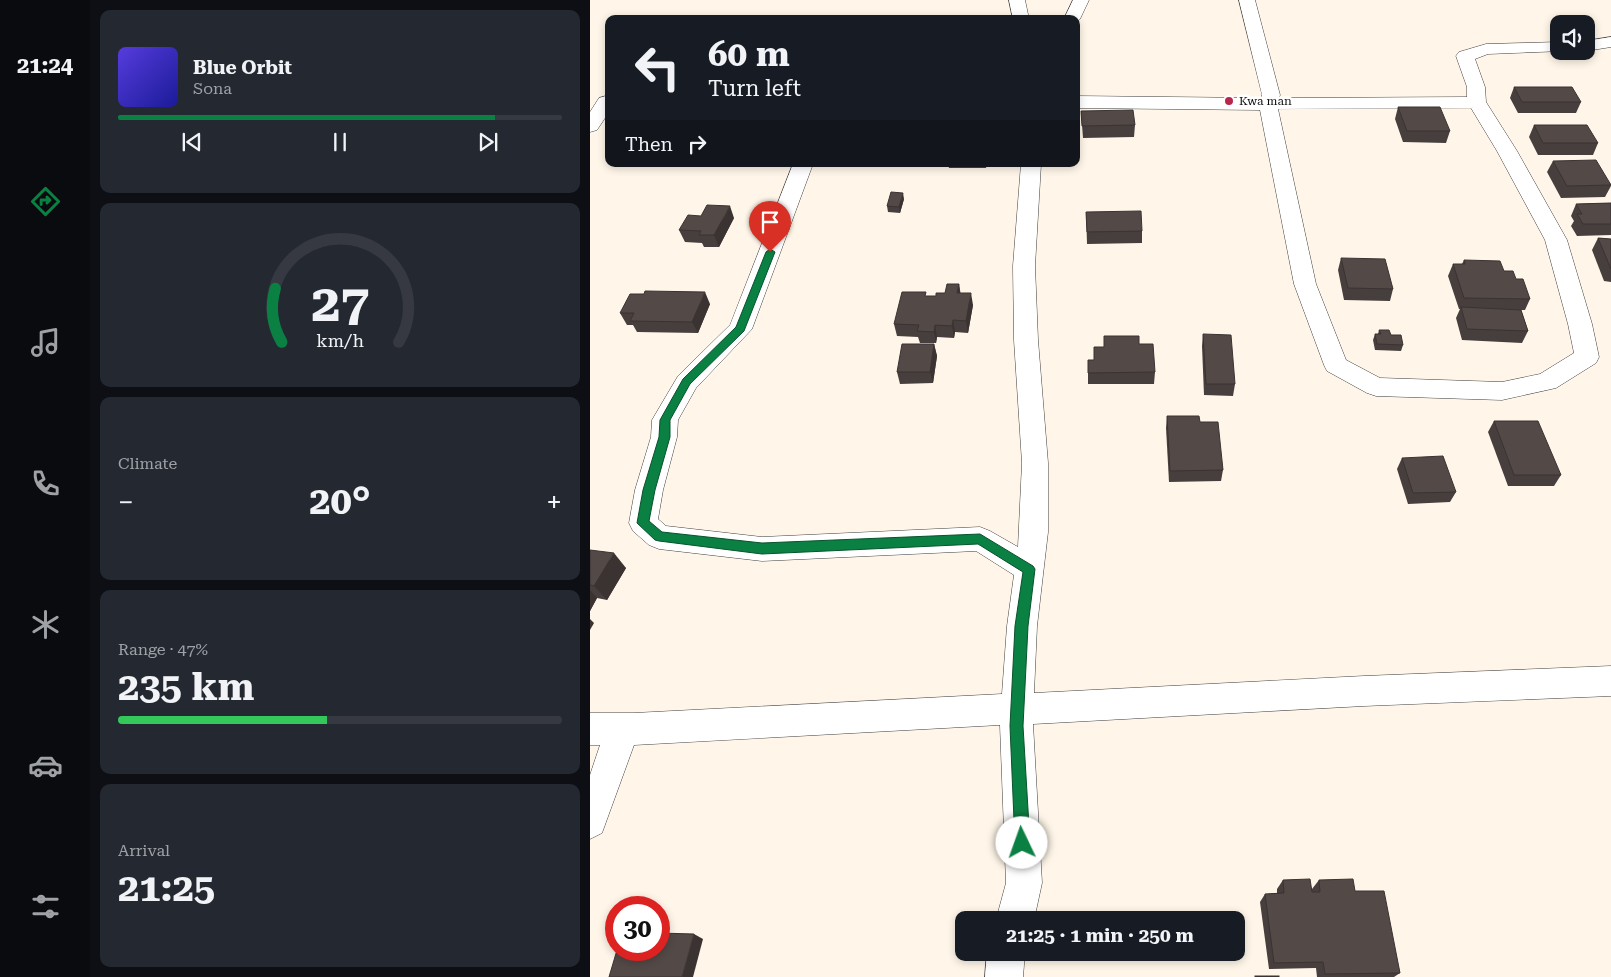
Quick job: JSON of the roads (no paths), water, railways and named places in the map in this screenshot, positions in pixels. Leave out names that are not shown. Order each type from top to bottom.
[{"type":"street","points":[[1017,0],[1020,15]]},
{"type":"street","points":[[1074,15],[1081,0]]},
{"type":"street","points":[[1247,0],[1271,94],[1268,104],[1305,284],[1336,365],[1376,387],[1502,391],[1547,382],[1587,357],[1580,324],[1556,240],[1507,151],[1477,102],[1476,86],[1465,56],[1486,49],[1550,47]]},
{"type":"street","points":[[1595,45],[1611,42]]},
{"type":"street","points":[[590,126],[602,102]]},
{"type":"street","points":[[1080,102],[1268,104],[1477,102]]},
{"type":"street","points":[[802,167],[740,329],[686,382],[665,420],[664,437],[649,490],[643,523],[659,536],[762,548],[980,539],[1029,569]]},
{"type":"street","points":[[1017,911],[1024,882],[1017,710],[1022,626],[1034,532],[1035,463],[1026,340],[1024,266],[1031,167]]},
{"type":"street","points":[[590,821],[614,757],[606,729],[1017,710],[1364,691],[1611,681]]},
{"type":"street","points":[[1004,977],[1005,961]]},
{"type":"place","name":"Kwa man","points":[[1229,101]]}]
